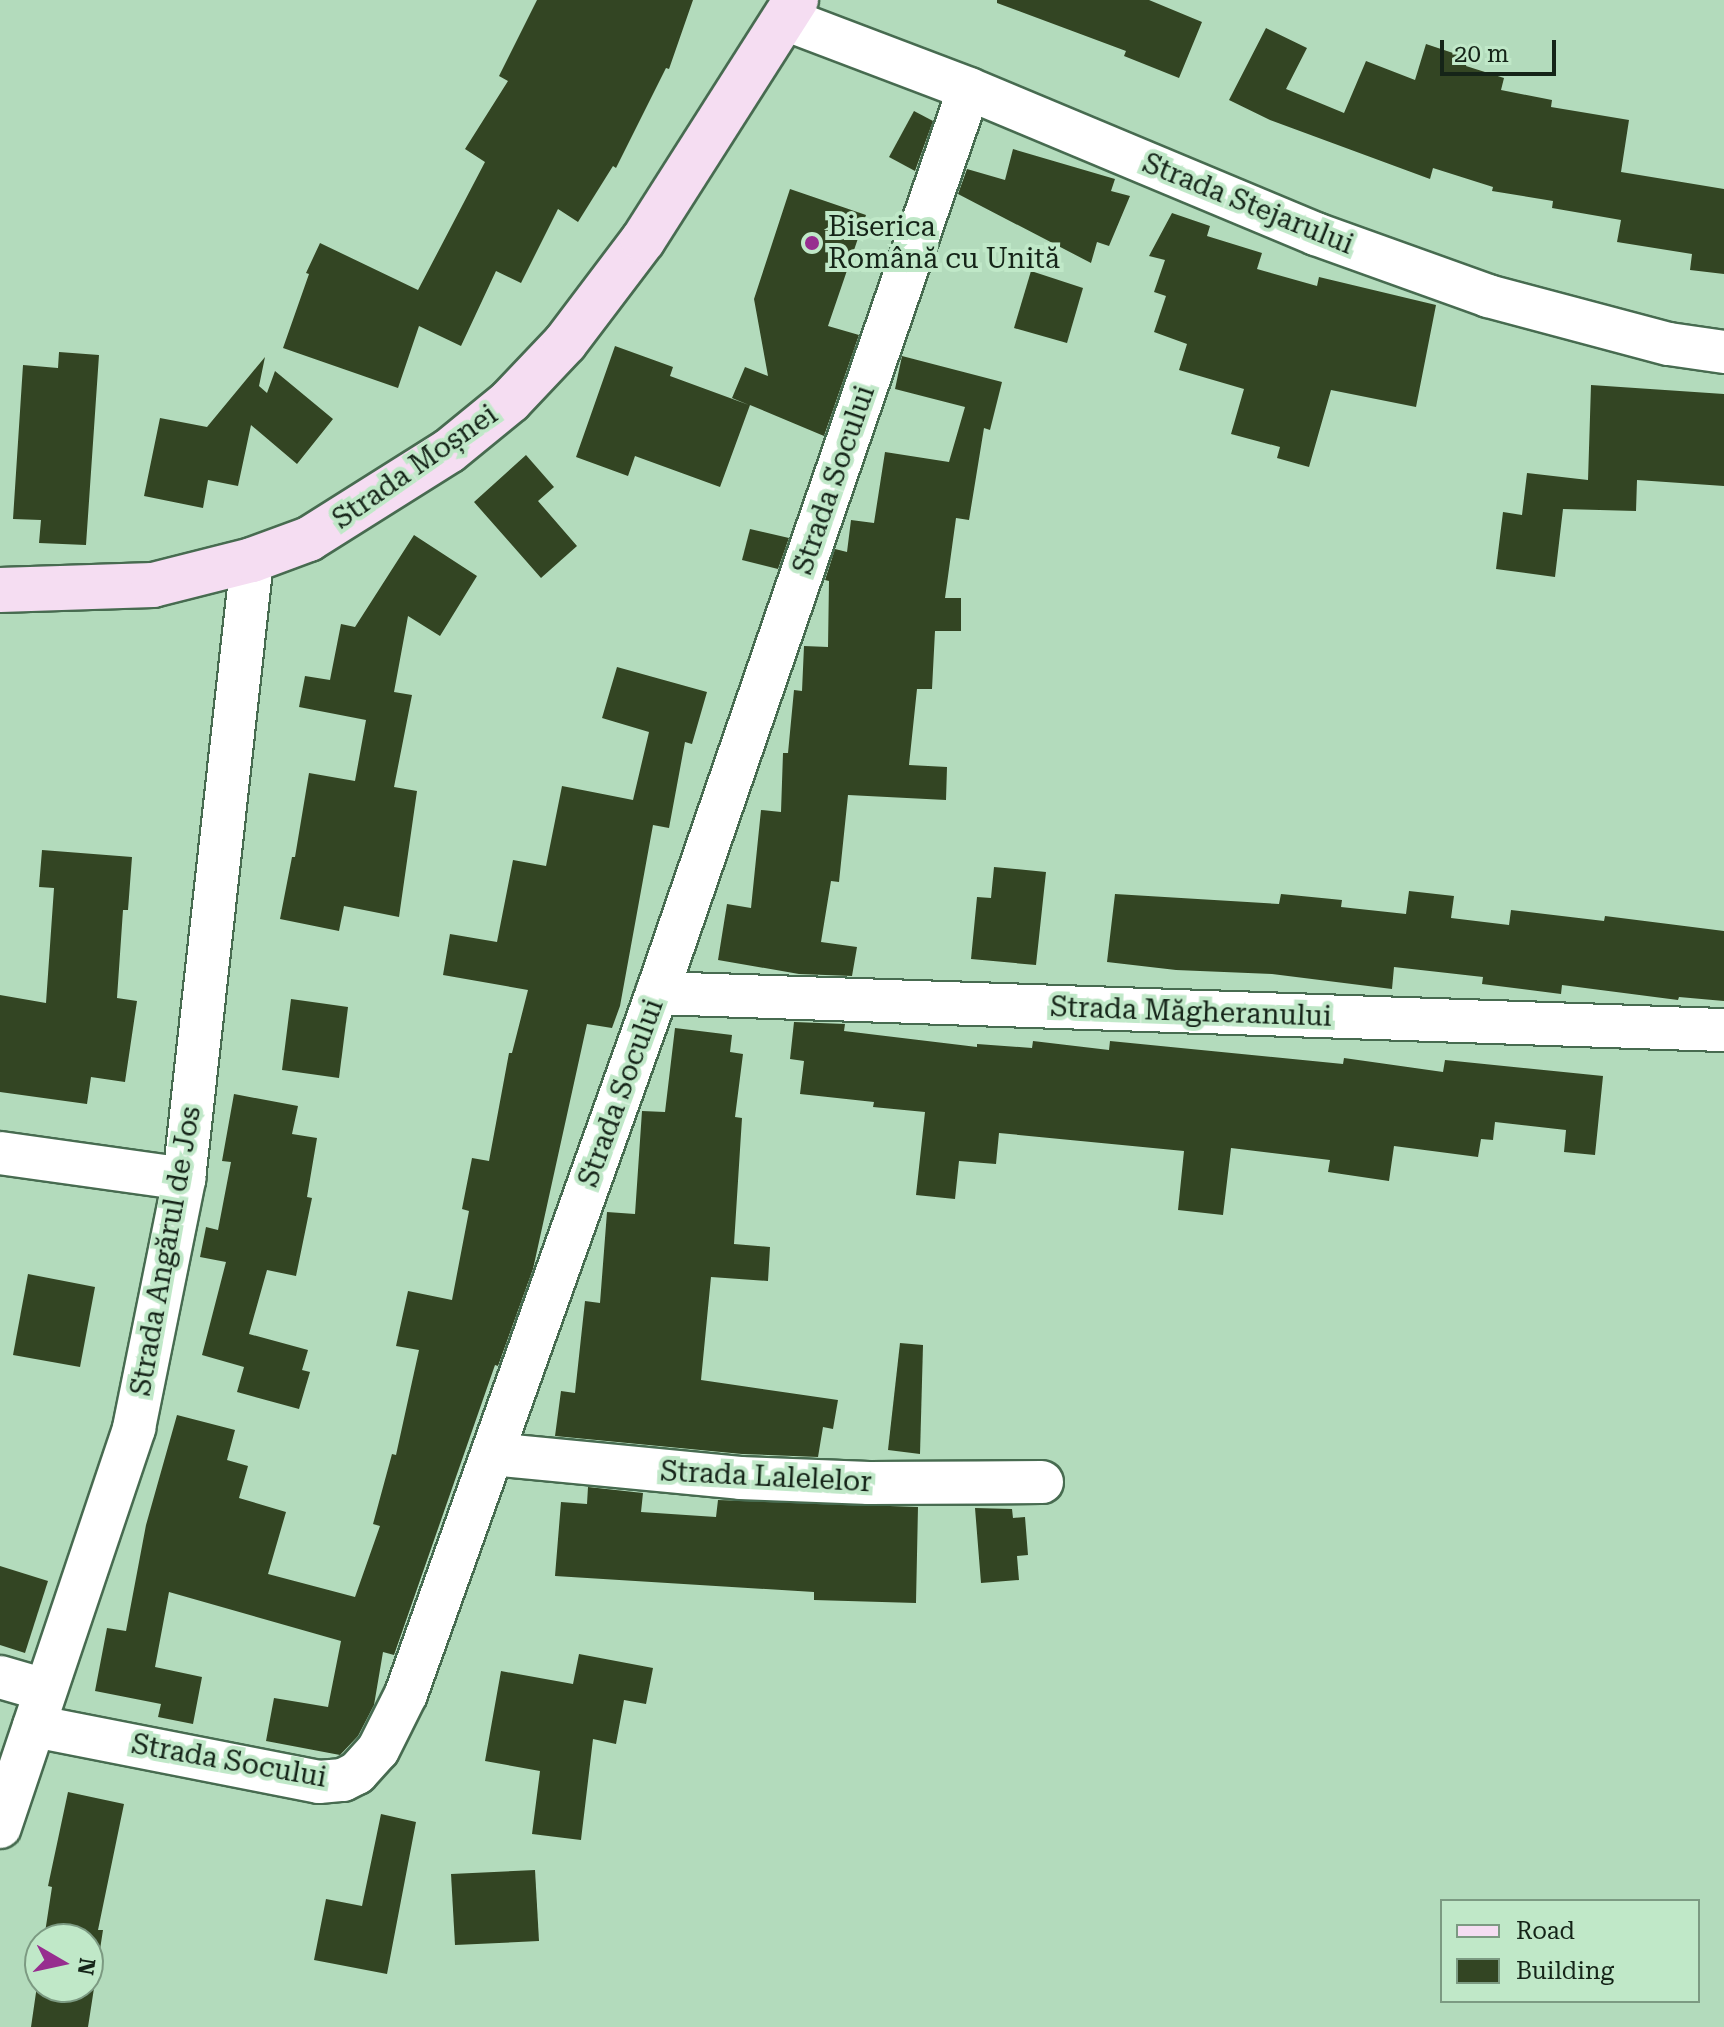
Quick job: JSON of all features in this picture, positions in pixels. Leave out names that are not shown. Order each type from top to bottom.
[{"type":"main road","name":"Strada Moșnei","points":[[0,590],[153,585],[252,560],[309,539],[449,451],[510,401],[565,343],[643,240],[790,9]]},
{"type":"street","name":"Strada Stejarului","points":[[790,9],[969,89],[1316,234],[1488,296],[1669,344],[1724,352]]},
{"type":"street","name":"Strada Socului","points":[[0,1677],[40,1708],[319,1782],[343,1780],[357,1773],[378,1750],[406,1694],[657,993],[969,89]]},
{"type":"street","name":"Strada Angărul de Jos","points":[[0,1827],[134,1428],[184,1179],[252,560]]},
{"type":"street","name":"Strada Măgheranului","points":[[657,993],[1724,1030]]},
{"type":"street","points":[[0,1153],[184,1179]]},
{"type":"street","name":"Strada Lalelelor","points":[[492,1454],[740,1478],[869,1483],[1042,1482]]},
{"type":"building","points":[[537,0],[693,0],[669,69],[666,68],[616,168],[613,166],[578,222],[558,209],[521,283],[496,271],[461,346],[419,326],[398,388],[283,348],[309,274],[306,273],[320,243],[418,290],[485,162],[465,149],[508,81],[499,76]]},
{"type":"building","points":[[997,0],[1149,0],[1202,22],[1179,78],[1124,56],[1126,51],[997,3]]},
{"type":"building","points":[[1266,28],[1307,48],[1286,89],[1344,113],[1366,61],[1415,80],[1426,44],[1468,58],[1466,66],[1504,78],[1501,90],[1552,100],[1551,107],[1629,120],[1621,172],[1724,189],[1724,274],[1690,270],[1692,254],[1617,242],[1621,220],[1552,208],[1553,201],[1492,191],[1493,187],[1433,168],[1430,179],[1270,120],[1229,100]]},
{"type":"building","points":[[914,111],[933,121],[915,171],[889,157]]},
{"type":"building","points":[[1013,149],[1115,179],[1111,191],[1130,196],[1109,246],[1097,242],[1091,263],[958,194],[967,169],[1005,180]]},
{"type":"building","points":[[790,189],[866,215],[828,326],[859,335],[824,436],[750,405],[720,487],[635,456],[628,476],[576,457],[615,346],[673,367],[670,376],[749,405],[732,398],[745,367],[768,376],[754,299]]},
{"type":"building","points":[[1172,213],[1210,226],[1207,236],[1262,253],[1257,269],[1317,286],[1319,277],[1436,305],[1416,407],[1331,390],[1309,467],[1277,458],[1280,447],[1231,434],[1244,389],[1179,370],[1187,344],[1154,332],[1166,296],[1154,292],[1165,260],[1149,256]]},
{"type":"building","points":[[1031,271],[1083,288],[1067,343],[1014,328]]},
{"type":"building","points":[[59,352],[99,355],[86,545],[39,543],[41,520],[13,519],[23,365],[58,368]]},
{"type":"building","points":[[902,356],[1002,382],[990,430],[984,428],[969,520],[956,518],[945,598],[961,598],[961,631],[935,631],[932,689],[917,689],[909,765],[947,767],[946,800],[848,795],[839,882],[831,881],[821,942],[857,947],[852,976],[799,974],[718,960],[727,904],[751,908],[761,810],[781,812],[783,753],[788,753],[794,690],[802,691],[804,646],[828,647],[829,581],[825,580],[835,549],[847,552],[851,520],[874,523],[885,452],[949,462],[965,407],[895,389]]},
{"type":"building","points":[[265,357],[259,386],[267,393],[275,371],[333,419],[297,464],[251,425],[238,486],[208,480],[203,508],[144,496],[160,418],[207,427]]},
{"type":"building","points":[[1591,385],[1724,394],[1724,486],[1637,480],[1636,511],[1563,509],[1555,577],[1496,569],[1503,512],[1522,515],[1527,473],[1588,480]]},
{"type":"building","points":[[526,455],[554,487],[538,501],[577,546],[541,578],[474,502]]},
{"type":"building","points":[[750,529],[789,538],[778,569],[742,560]]},
{"type":"building","points":[[414,535],[477,576],[440,636],[408,616],[394,692],[412,695],[394,787],[417,791],[399,917],[344,906],[339,931],[280,919],[292,857],[295,857],[309,773],[355,781],[366,720],[299,707],[305,676],[330,680],[341,624],[355,627]]},
{"type":"building","points":[[617,667],[707,692],[692,744],[685,742],[669,828],[653,825],[620,1006],[612,1028],[587,1024],[533,1269],[498,1366],[495,1365],[394,1655],[383,1652],[374,1705],[358,1736],[340,1755],[266,1741],[274,1698],[328,1707],[341,1641],[169,1592],[155,1667],[202,1677],[193,1724],[158,1717],[161,1704],[95,1691],[107,1628],[126,1631],[146,1525],[177,1415],[235,1430],[227,1460],[248,1466],[239,1498],[286,1512],[268,1574],[355,1597],[380,1526],[373,1524],[392,1454],[396,1455],[419,1350],[396,1346],[408,1291],[452,1300],[469,1211],[462,1209],[472,1158],[489,1161],[509,1053],[512,1053],[528,990],[443,975],[450,934],[497,942],[513,860],[546,866],[562,786],[633,800],[649,732],[602,718]]},
{"type":"building","points":[[42,850],[132,857],[128,910],[123,910],[117,998],[137,1001],[125,1082],[91,1077],[87,1104],[0,1092],[0,995],[46,1003],[54,888],[39,887]]},
{"type":"building","points":[[994,867],[1046,872],[1036,965],[971,959],[977,897],[991,898]]},
{"type":"building","points":[[1409,891],[1454,896],[1451,918],[1509,925],[1511,910],[1604,921],[1605,916],[1724,931],[1724,1001],[1679,997],[1678,1000],[1562,985],[1561,994],[1482,984],[1483,977],[1394,967],[1392,989],[1272,974],[1176,970],[1107,962],[1115,894],[1279,904],[1281,894],[1342,900],[1341,907],[1406,914]]},
{"type":"building","points":[[291,999],[348,1007],[339,1078],[282,1070]]},
{"type":"building","points":[[794,1022],[845,1024],[844,1031],[977,1047],[977,1044],[1032,1048],[1033,1041],[1109,1050],[1110,1041],[1343,1064],[1344,1058],[1443,1072],[1445,1060],[1603,1076],[1595,1155],[1564,1152],[1566,1130],[1495,1122],[1493,1140],[1481,1139],[1478,1157],[1394,1146],[1389,1181],[1328,1172],[1330,1160],[1231,1148],[1223,1215],[1178,1210],[1184,1151],[999,1133],[996,1164],[959,1161],[955,1199],[916,1195],[925,1112],[873,1107],[874,1102],[800,1094],[804,1061],[790,1059]]},
{"type":"building","points":[[675,1028],[732,1035],[730,1052],[743,1054],[735,1117],[742,1118],[734,1244],[770,1247],[768,1281],[711,1277],[701,1380],[838,1400],[833,1429],[823,1427],[818,1457],[742,1454],[555,1436],[561,1391],[575,1393],[585,1301],[600,1303],[607,1212],[635,1214],[642,1111],[665,1112]]},
{"type":"building","points":[[234,1094],[298,1106],[292,1134],[317,1138],[307,1197],[312,1198],[296,1276],[267,1270],[249,1334],[308,1350],[302,1370],[310,1372],[299,1409],[237,1392],[244,1367],[202,1355],[226,1262],[200,1257],[206,1227],[218,1230],[231,1162],[222,1161]]},
{"type":"building","points":[[28,1274],[95,1287],[80,1367],[13,1355]]},
{"type":"building","points":[[900,1343],[923,1345],[920,1454],[888,1450]]},
{"type":"building","points":[[588,1487],[643,1493],[641,1512],[716,1517],[718,1500],[918,1507],[916,1603],[814,1600],[814,1592],[555,1576],[561,1502],[587,1504]]},
{"type":"building","points":[[975,1508],[1012,1509],[1013,1518],[1025,1517],[1028,1555],[1017,1556],[1019,1580],[981,1583]]},
{"type":"building","points":[[0,1566],[48,1581],[25,1653],[0,1645]]},
{"type":"building","points":[[579,1654],[653,1668],[646,1704],[624,1700],[616,1744],[593,1739],[581,1840],[532,1834],[540,1771],[485,1761],[501,1671],[573,1684]]},
{"type":"building","points":[[68,1792],[124,1804],[99,1923],[46,1923],[52,1887],[48,1886]]},
{"type":"building","points":[[381,1814],[416,1822],[387,1974],[314,1960],[326,1899],[362,1906]]},
{"type":"building","points":[[535,1870],[539,1941],[455,1945],[451,1874]]},
{"type":"building","points":[[34,2003],[92,2003],[88,2027],[31,2027]]},
{"type":"place","name":"Biserica Română cu Unită","points":[[812,243]]}]
